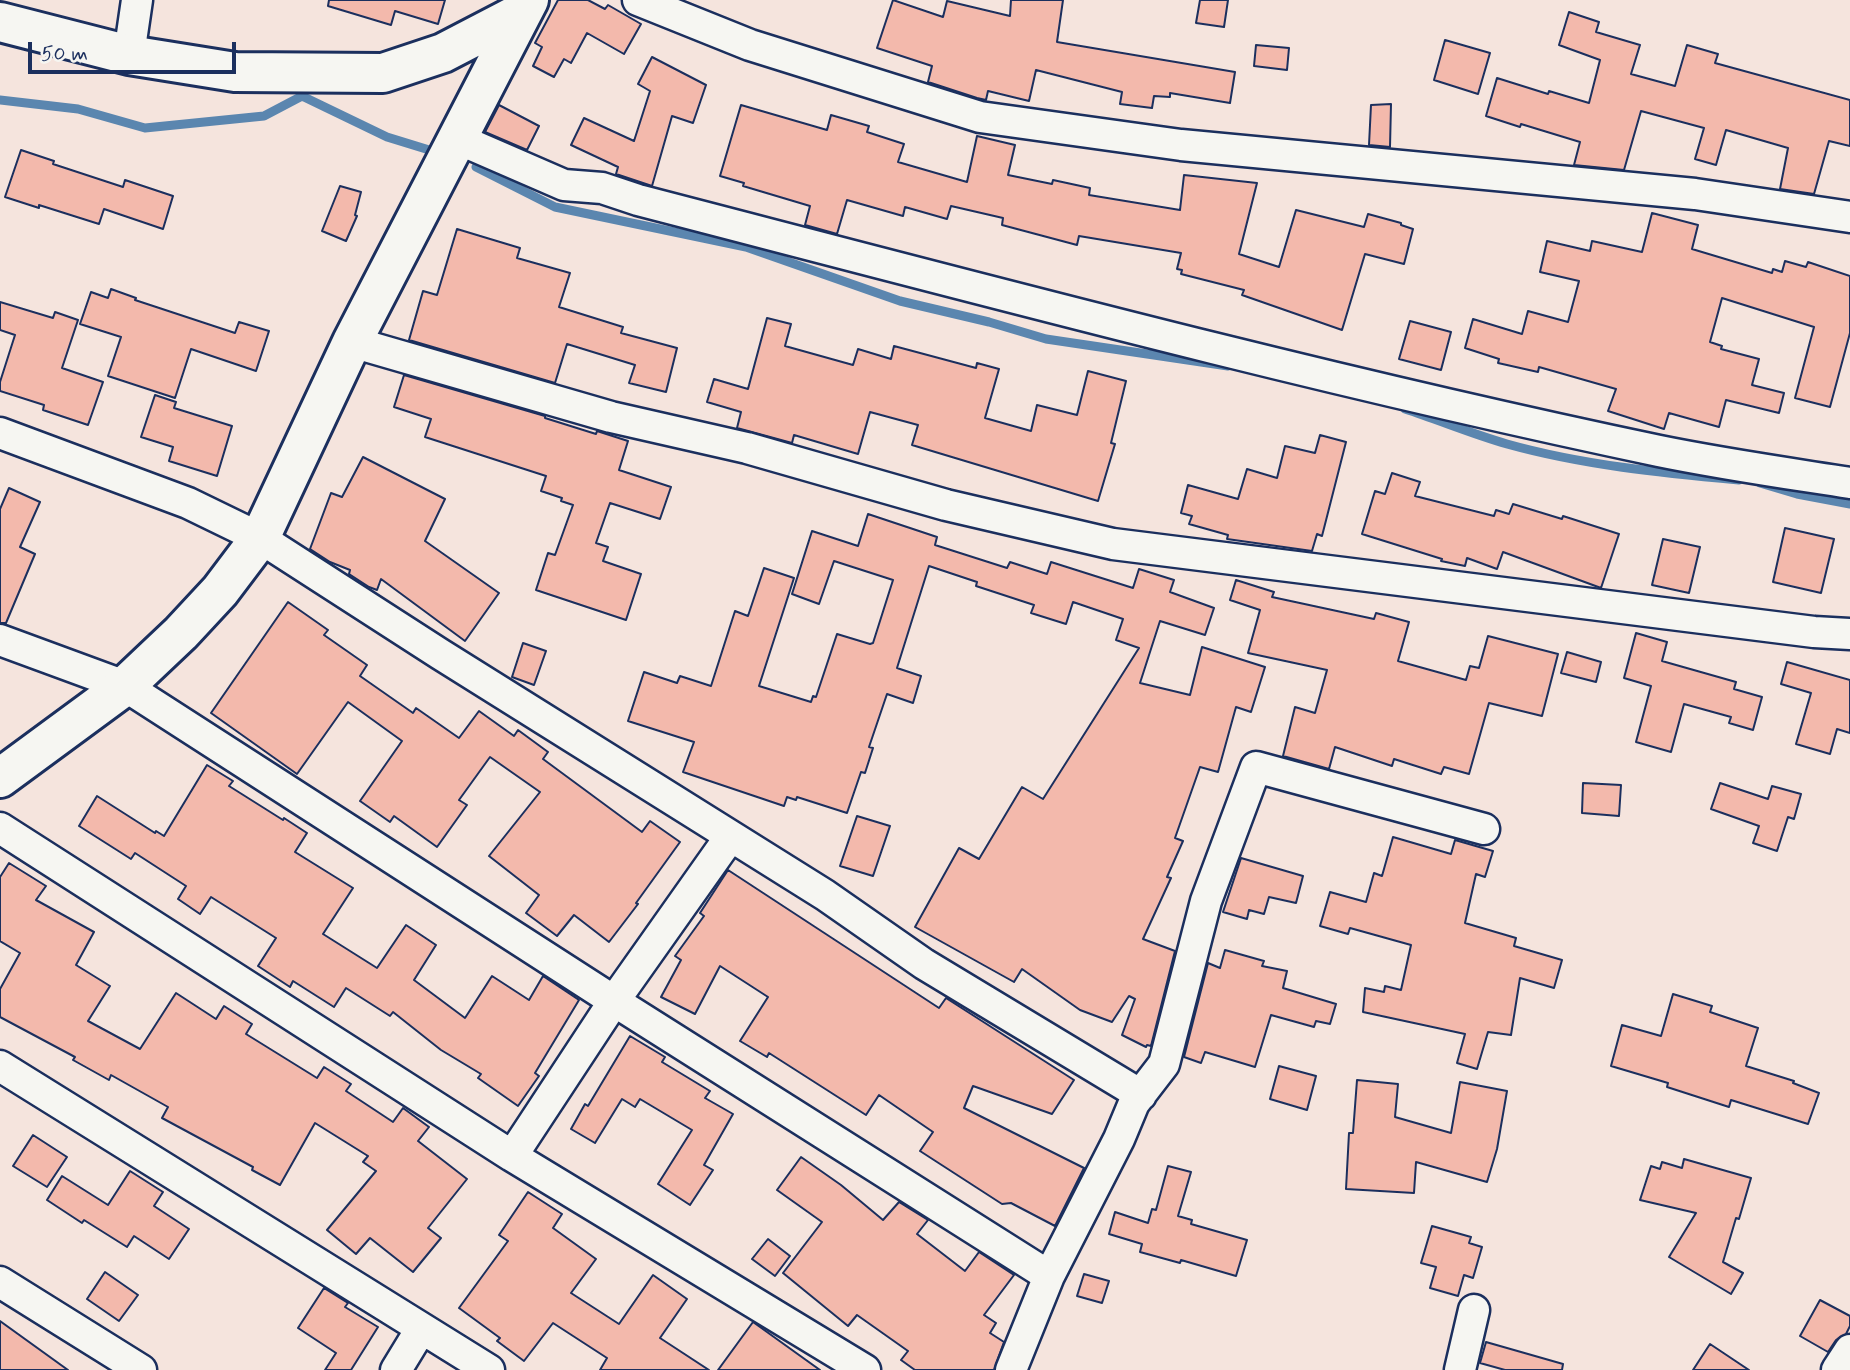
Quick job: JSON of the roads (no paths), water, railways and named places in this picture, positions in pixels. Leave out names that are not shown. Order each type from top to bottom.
[{"type":"street","points":[[129,55],[137,0]]},
{"type":"street","points":[[638,0],[750,45],[980,117],[1181,145],[1695,194],[1850,217]]},
{"type":"street","points":[[0,22],[129,55],[235,72],[383,73],[443,53],[515,4]]},
{"type":"street","points":[[0,778],[125,686],[181,633],[220,591],[260,538],[352,342],[458,139],[515,4]]},
{"type":"street","points":[[458,139],[564,185],[602,188],[638,200],[1157,335],[1381,390],[1662,452],[1850,483]]},
{"type":"street","points":[[352,342],[611,417],[747,448],[946,505],[1113,544],[1814,632],[1850,634]]},
{"type":"street","points":[[0,433],[188,503],[260,538],[825,895],[924,964],[1141,1096]]},
{"type":"street","points":[[0,640],[125,686],[614,1001],[1049,1276]]},
{"type":"street","points":[[1011,1370],[1049,1276],[1119,1139],[1134,1103],[1164,1064],[1206,901],[1256,767],[1484,830]]},
{"type":"street","points":[[0,828],[512,1156],[865,1370]]},
{"type":"street","points":[[512,1156],[614,1001],[730,837]]},
{"type":"street","points":[[0,1066],[489,1370]]},
{"type":"street","points":[[0,1282],[141,1370]]},
{"type":"street","points":[[1460,1370],[1474,1310]]},
{"type":"street","points":[[396,1370],[421,1329]]},
{"type":"street","points":[[1837,1370],[1850,1350]]},
{"type":"waterway","points":[[0,100],[78,109],[145,128],[264,116],[302,96],[387,137],[439,153]]},
{"type":"waterway","points":[[476,167],[555,207],[746,247],[900,301],[1046,339],[1228,366]]},
{"type":"waterway","points":[[1405,409],[1494,440],[1564,458],[1739,480]]},
{"type":"waterway","points":[[1760,483],[1797,494],[1850,504]]}]
